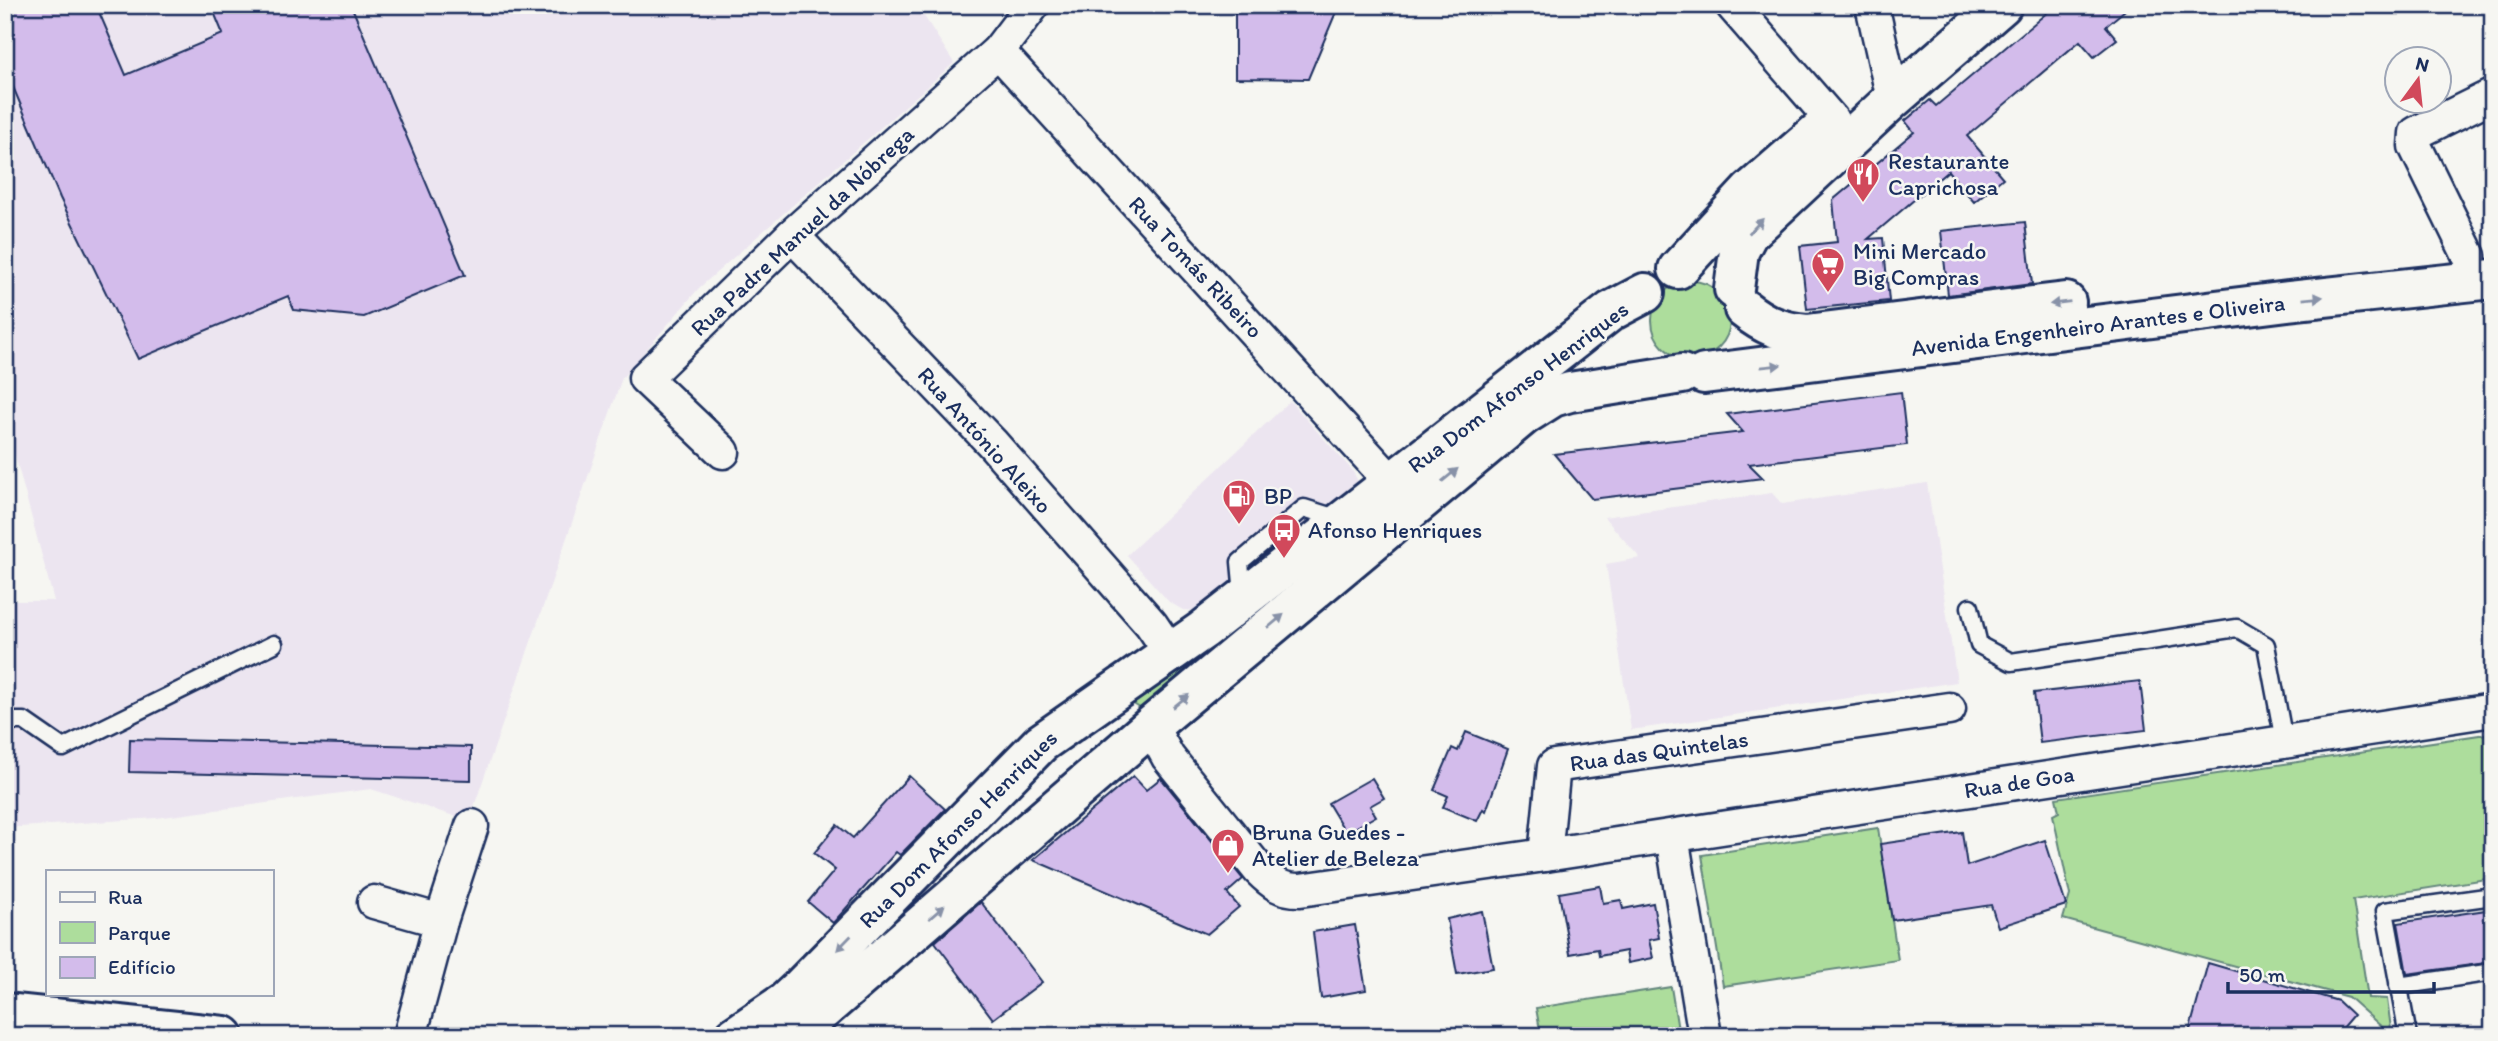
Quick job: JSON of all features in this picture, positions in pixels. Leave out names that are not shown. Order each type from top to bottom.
[{"type":"main road","name":"Rua Dom Afonso Henriques","points":[[735,1036],[785,1002],[800,988],[1041,743],[1203,630],[1344,520],[1403,494],[1553,397],[1693,374],[1719,367],[1737,349],[1745,325],[1739,299],[1739,251],[1748,234],[1973,5]]},
{"type":"main road","name":"Rua Dom Afonso Henriques","points":[[793,1036],[1144,731],[1224,666],[1403,494],[1611,311],[1645,293],[1665,274],[1678,269],[1751,190],[1832,120],[1890,87],[2002,5]]},
{"type":"main road","name":"Avenida Engenheiro Arantes e Oliveira","points":[[1739,299],[1762,324],[1786,332],[1807,334],[2283,275],[2485,263]]},
{"type":"main road","name":"Avenida Engenheiro Arantes e Oliveira","points":[[1693,374],[2288,301],[2485,263]]},
{"type":"main road","points":[[1678,269],[1709,270],[1739,299]]},
{"type":"main road","name":"Rua Dom Afonso Henriques","points":[[1645,293],[1638,309],[1640,339],[1652,358],[1665,369],[1693,374]]},
{"type":"main road","points":[[1203,630],[1222,646],[1224,666]]},
{"type":"main road","points":[[1107,696],[1108,710],[1113,722],[1144,731]]},
{"type":"main road","points":[[5,1013],[224,1036]]},
{"type":"street","name":"Rua Padre Manuel da Nóbrega","points":[[723,452],[645,379],[792,235],[998,51],[1033,5]]},
{"type":"street","points":[[1732,5],[1832,120]]},
{"type":"street","points":[[1872,5],[1890,87]]},
{"type":"street","name":"Rua Tomás Ribeiro","points":[[998,51],[1403,494]]},
{"type":"street","points":[[2485,263],[2415,146],[2416,133],[2493,95]]},
{"type":"street","name":"Rua António Aleixo","points":[[792,235],[992,443],[1151,624],[1170,652]]},
{"type":"street","name":"Rua das Quintelas","points":[[1545,855],[1554,766],[1949,709]]},
{"type":"street","name":"Rua de Goa","points":[[1545,855],[2493,710]]},
{"type":"street","points":[[1144,731],[1259,870],[1273,884],[1285,890],[1545,855]]},
{"type":"street","points":[[410,1036],[441,921],[472,826]]},
{"type":"street","points":[[1672,836],[1704,1036]]},
{"type":"street","points":[[374,902],[441,921]]},
{"type":"lane","points":[[1969,607],[1979,645],[2011,662],[2237,628],[2266,645],[2284,741]]},
{"type":"lane","points":[[5,721],[24,721],[63,748],[274,644]]},
{"type":"lane","points":[[2408,1036],[2385,911],[2493,896]]},
{"type":"lane","points":[[2398,986],[2493,972]]},
{"type":"shaded area","points":[[5,5],[917,5],[954,63],[699,288],[622,378],[469,821],[371,789],[156,818],[5,828],[5,601],[54,601],[5,418]]},
{"type":"shaded area","name":"BP","points":[[1290,401],[1352,470],[1359,483],[1355,497],[1201,611],[1183,610],[1169,602],[1127,555]]},
{"type":"shaded area","points":[[1927,483],[1957,682],[1631,730],[1606,564],[1640,558],[1604,517],[1772,493],[1782,504]]},
{"type":"green space","points":[[1683,281],[1699,281],[1713,287],[1724,298],[1730,312],[1730,328],[1724,342],[1713,353],[1699,359],[1683,359],[1669,353],[1658,342],[1652,328],[1652,312],[1658,298],[1669,287]]},
{"type":"green space","points":[[1185,665],[1187,672],[1143,710],[1132,703],[1131,696]]},
{"type":"green space","points":[[2493,733],[2493,878],[2353,900],[2368,998],[2387,999],[2392,1036],[2348,997],[2063,919],[2070,895],[2053,815],[2059,812],[2056,798]]},
{"type":"green space","points":[[1878,828],[1898,960],[1723,986],[1702,855]]},
{"type":"green space","points":[[1671,987],[1679,1036],[1541,1036],[1536,1008]]},
{"type":"building","points":[[5,5],[96,5],[126,75],[223,34],[211,5],[351,5],[465,275],[364,317],[294,310],[288,296],[138,359],[60,198],[5,68]]},
{"type":"building","points":[[1235,5],[1339,5],[1308,79],[1235,78]]},
{"type":"building","points":[[2056,5],[2131,5],[2106,26],[2117,39],[2094,57],[2080,41],[1967,136],[2003,178],[1974,202],[1948,171],[1868,239],[1883,238],[1889,301],[1807,309],[1800,246],[1837,242],[1833,200],[1914,132],[1905,121],[1930,100],[1936,106]]},
{"type":"building","points":[[2025,222],[2032,284],[1948,295],[1941,231]]},
{"type":"building","points":[[1901,392],[1907,445],[1749,464],[1763,478],[1592,499],[1554,454],[1743,432],[1727,414]]},
{"type":"building","points":[[2140,681],[2146,730],[2040,743],[2034,693]]},
{"type":"building","points":[[1466,732],[1508,749],[1486,811],[1483,809],[1477,821],[1443,807],[1448,796],[1434,790],[1452,748],[1458,751]]},
{"type":"building","points":[[130,739],[471,747],[471,780],[129,772]]},
{"type":"building","points":[[909,776],[945,809],[900,855],[896,852],[833,923],[808,902],[835,870],[814,853],[837,825],[853,838]]},
{"type":"building","points":[[1133,776],[1146,790],[1161,778],[1243,879],[1227,893],[1239,907],[1207,934],[1033,860]]},
{"type":"building","points":[[1372,778],[1384,798],[1370,806],[1376,816],[1346,833],[1328,803]]},
{"type":"building","points":[[1962,832],[1967,866],[2045,840],[2066,905],[1998,927],[1991,905],[1892,920],[1880,844]]},
{"type":"building","points":[[1600,886],[1603,903],[1621,900],[1623,909],[1653,903],[1659,938],[1649,940],[1653,958],[1628,963],[1626,951],[1599,956],[1598,949],[1570,954],[1559,893]]},
{"type":"building","points":[[981,902],[1042,982],[993,1019],[935,942]]},
{"type":"building","points":[[2493,909],[2493,962],[2407,974],[2398,923]]},
{"type":"building","points":[[1482,911],[1493,968],[1457,974],[1447,919]]},
{"type":"building","points":[[1355,925],[1366,990],[1321,998],[1313,932]]},
{"type":"building","points":[[2208,963],[2338,1001],[2353,1015],[2335,1036],[2188,1036]]},
{"type":"place","name":"Restaurante Caprichosa","points":[[1863,204]]},
{"type":"place","name":"Mini Mercado Big Compras","points":[[1828,294]]},
{"type":"place","name":"BP","points":[[1239,526]]},
{"type":"place","name":"Afonso Henriques","points":[[1284,560]]},
{"type":"place","name":"Bruna Guedes - Atelier de Beleza","points":[[1228,875]]}]
